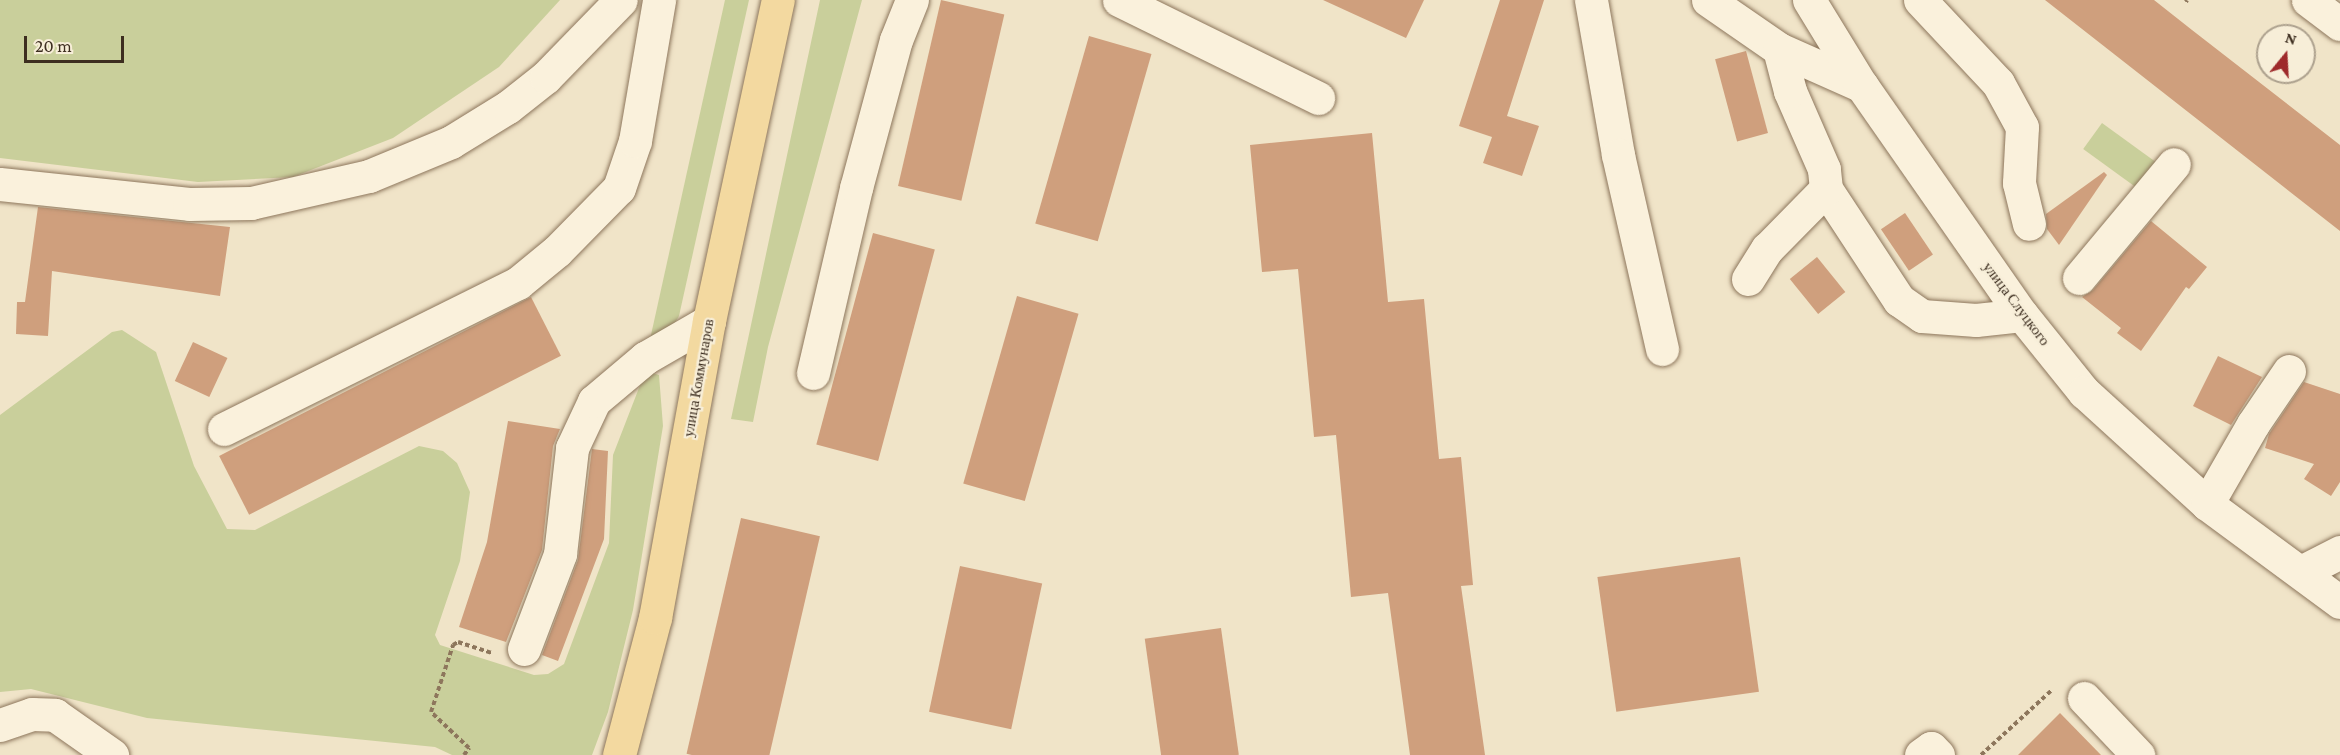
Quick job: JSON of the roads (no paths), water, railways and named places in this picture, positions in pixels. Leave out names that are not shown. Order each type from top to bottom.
[{"type":"main road","name":"улица Коммунаров","points":[[619,755],[655,618],[709,321],[778,0]]},
{"type":"street","points":[[0,184],[189,204],[251,203],[369,176],[451,142],[508,107],[546,77],[621,0]]},
{"type":"street","points":[[225,429],[519,283],[557,251],[619,188],[635,141],[659,0]]},
{"type":"street","points":[[813,373],[862,165],[896,40],[912,0]]},
{"type":"street","points":[[1119,0],[1318,98]]},
{"type":"street","points":[[1591,0],[1618,155],[1662,349]]},
{"type":"street","points":[[1708,0],[1779,49],[1862,86]]},
{"type":"street","name":"улица Слуцкого","points":[[1809,0],[1862,86],[2022,315],[2084,392],[2207,504],[2340,603]]},
{"type":"street","points":[[1920,0],[1998,83],[2022,127],[2019,183],[2029,224]]},
{"type":"street","points":[[2308,0],[2340,24]]},
{"type":"street","points":[[1779,49],[1790,90],[1824,169],[1826,189],[1899,300],[1922,316],[1976,320],[2022,315]]},
{"type":"street","points":[[2079,278],[2174,164]]},
{"type":"street","points":[[1748,279],[1767,249],[1826,189]]},
{"type":"street","points":[[524,649],[560,554],[572,448],[590,409],[614,381],[709,321]]},
{"type":"street","points":[[2207,504],[2253,424],[2289,371]]},
{"type":"street","points":[[2301,572],[2340,552]]},
{"type":"street","points":[[2084,698],[2138,755]]},
{"type":"street","points":[[0,725],[32,714],[55,715],[112,755]]}]
